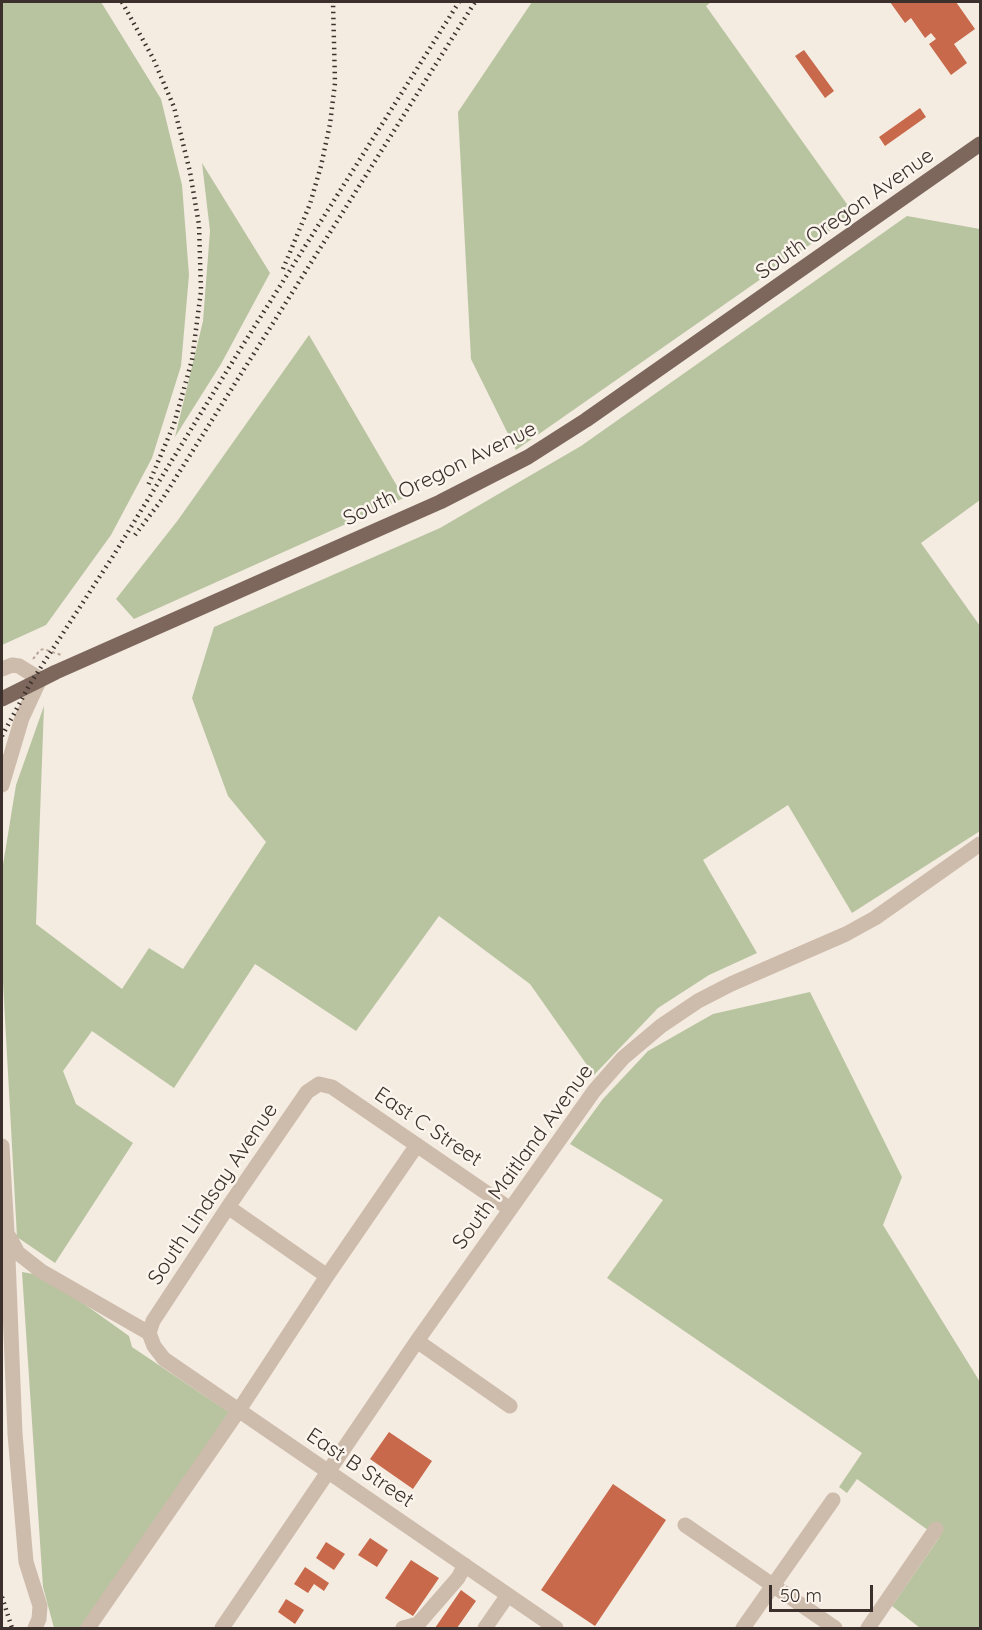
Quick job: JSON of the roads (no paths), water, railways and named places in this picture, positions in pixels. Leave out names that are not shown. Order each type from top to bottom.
[{"type":"main road","name":"South Oregon Avenue","points":[[2,699],[40,679],[440,502],[519,462],[556,440],[981,144]]},
{"type":"street","points":[[2,669],[12,665],[19,666],[40,679],[22,718],[2,785]]},
{"type":"street","name":"South Maitland Avenue","points":[[222,1629],[417,1341],[594,1091],[642,1041],[679,1012],[715,992],[824,945],[875,918],[981,844]]},
{"type":"street","name":"East C Street","points":[[319,1084],[332,1087],[510,1209]]},
{"type":"street","name":"South Lindsay Avenue","points":[[149,1333],[153,1321],[228,1207],[307,1092],[319,1084]]},
{"type":"street","points":[[88,1629],[417,1145]]},
{"type":"street","points":[[2,1146],[15,1434],[26,1562],[40,1606],[35,1629]]},
{"type":"street","points":[[228,1207],[327,1276]]},
{"type":"street","points":[[7,1233],[18,1253],[41,1271],[149,1333]]},
{"type":"street","name":"East B Street","points":[[149,1333],[154,1346],[164,1359],[556,1629]]},
{"type":"street","points":[[417,1341],[510,1406]]},
{"type":"street","points":[[743,1629],[832,1500]]},
{"type":"street","points":[[685,1525],[835,1629]]},
{"type":"street","points":[[868,1629],[936,1529]]},
{"type":"street","points":[[403,1629],[418,1624],[458,1578],[465,1565]]},
{"type":"street","points":[[485,1629],[508,1596]]},
{"type":"railway","points":[[122,2],[153,58],[174,107],[190,172],[199,225],[201,291],[192,360],[174,424],[147,488]]},
{"type":"railway","points":[[283,269],[310,204],[330,124],[335,83],[333,2]]},
{"type":"railway","points":[[2,736],[30,684],[115,553],[459,2]]},
{"type":"railway","points":[[135,535],[163,498],[475,2]]},
{"type":"railway","points":[[2,1597],[12,1628]]}]
